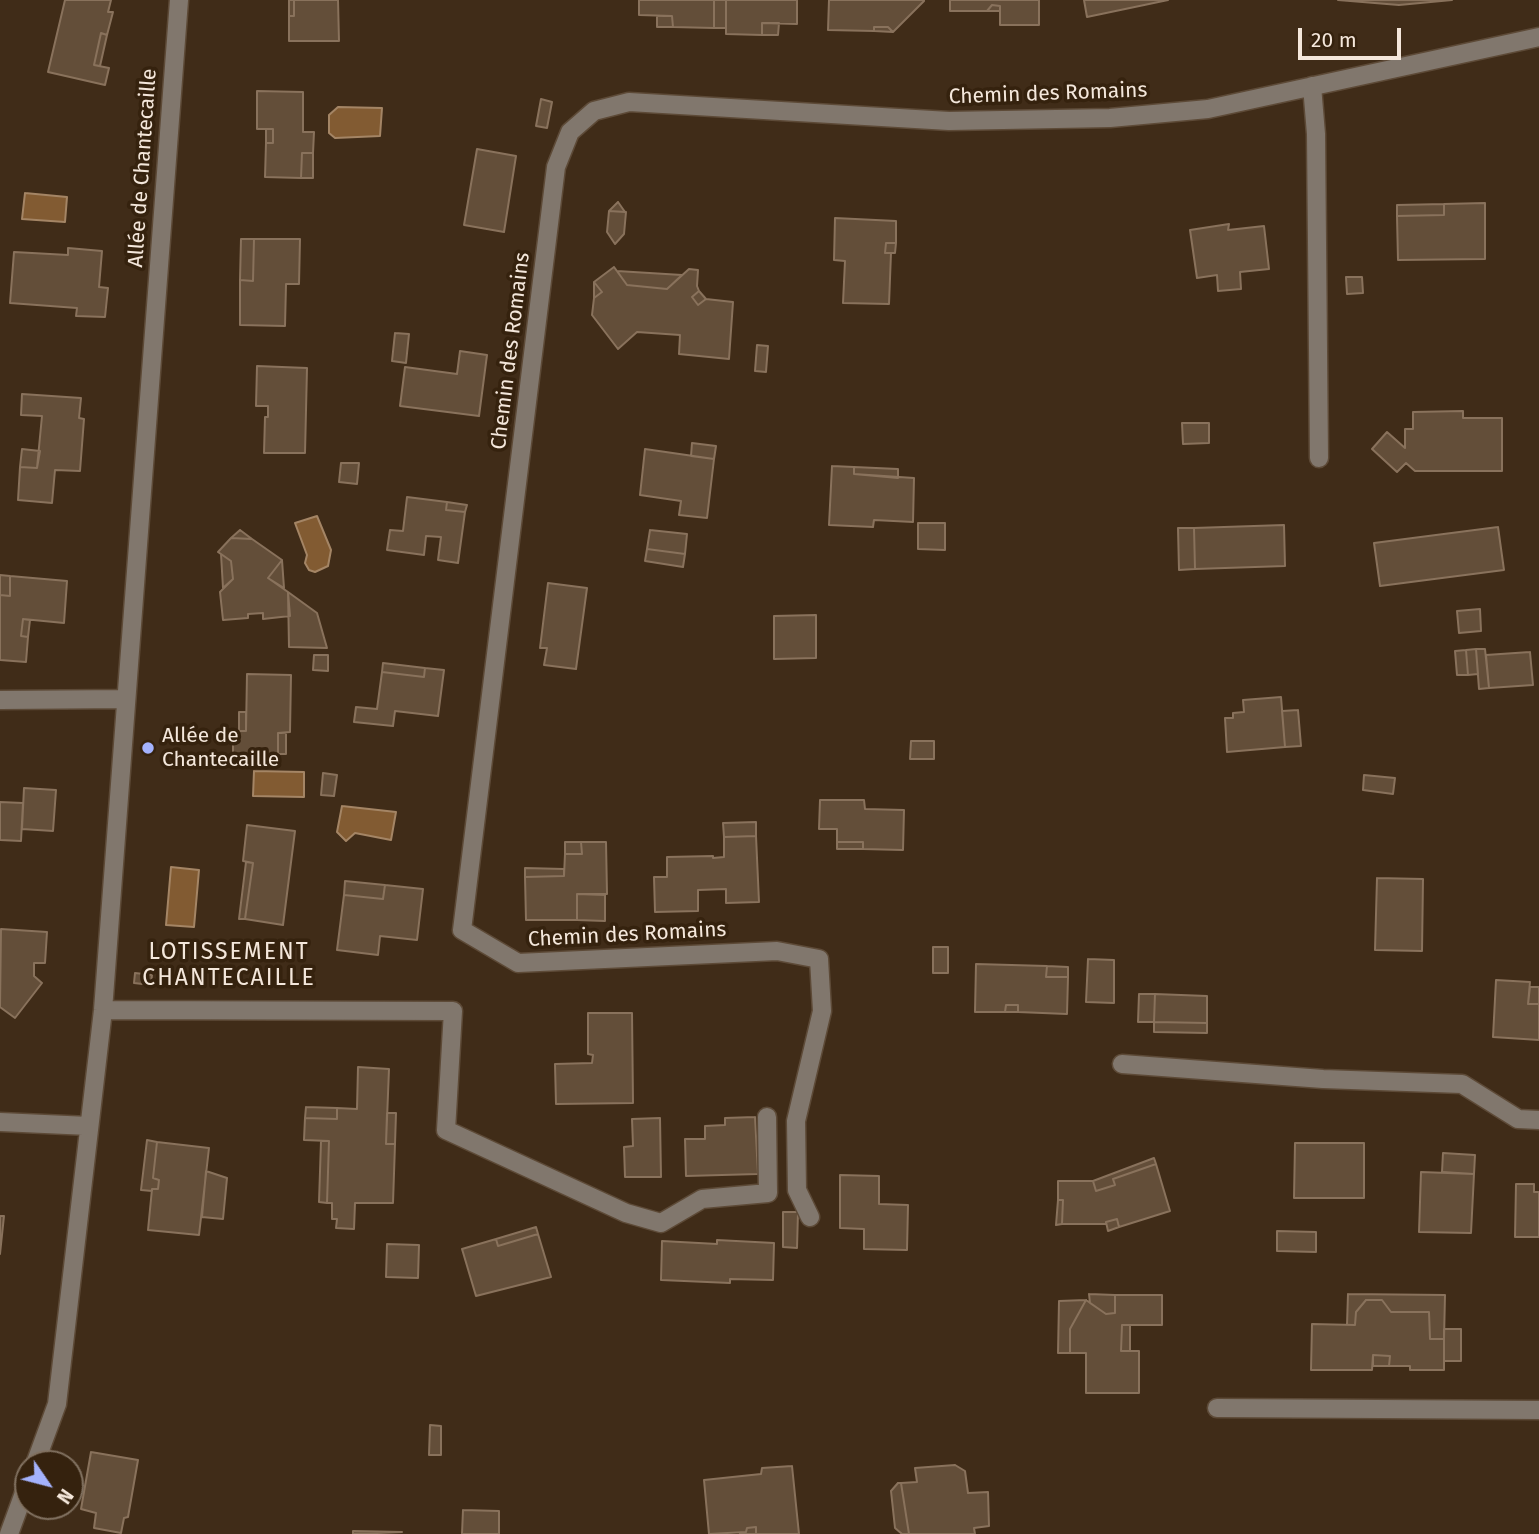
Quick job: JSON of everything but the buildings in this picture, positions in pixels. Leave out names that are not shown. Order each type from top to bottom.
[{"type":"street","name":"Allée de Chantecaille","points":[[40,1450],[57,1404],[103,1010],[179,0]]},
{"type":"street","name":"Chemin des Romains","points":[[810,1217],[797,1190],[796,1121],[822,1011],[819,959],[777,951],[518,963],[462,930],[556,166],[570,132],[594,111],[629,102],[949,121],[1110,118],[1208,109],[1539,37]]},
{"type":"street","points":[[1312,86],[1316,134],[1318,457]]},
{"type":"street","points":[[0,700],[126,699]]},
{"type":"street","points":[[103,1010],[453,1011],[446,1130],[626,1213],[661,1223],[702,1199],[768,1193],[767,1118]]},
{"type":"street","points":[[1122,1064],[1324,1079],[1462,1084],[1518,1119],[1539,1120]]},
{"type":"street","points":[[0,1122],[89,1126]]},
{"type":"street","points":[[1217,1408],[1539,1410]]},
{"type":"shaded area","points":[[338,107],[382,108],[380,136],[335,138],[329,133],[329,115]]},
{"type":"shaded area","points":[[25,193],[67,197],[65,222],[22,219]]},
{"type":"shaded area","points":[[317,516],[331,550],[328,566],[315,572],[309,570],[305,563],[307,555],[295,523]]},
{"type":"shaded area","points":[[254,771],[304,772],[304,797],[253,796]]},
{"type":"shaded area","points":[[342,806],[396,812],[391,840],[355,833],[346,841],[337,832]]},
{"type":"shaded area","points":[[171,867],[199,870],[194,927],[166,925]]},
{"type":"place","name":"Allée de Chantecaille","points":[[148,748]]},
{"type":"district","name":"LOTISSEMENT CHANTECAILLE","points":[[229,966]]}]
